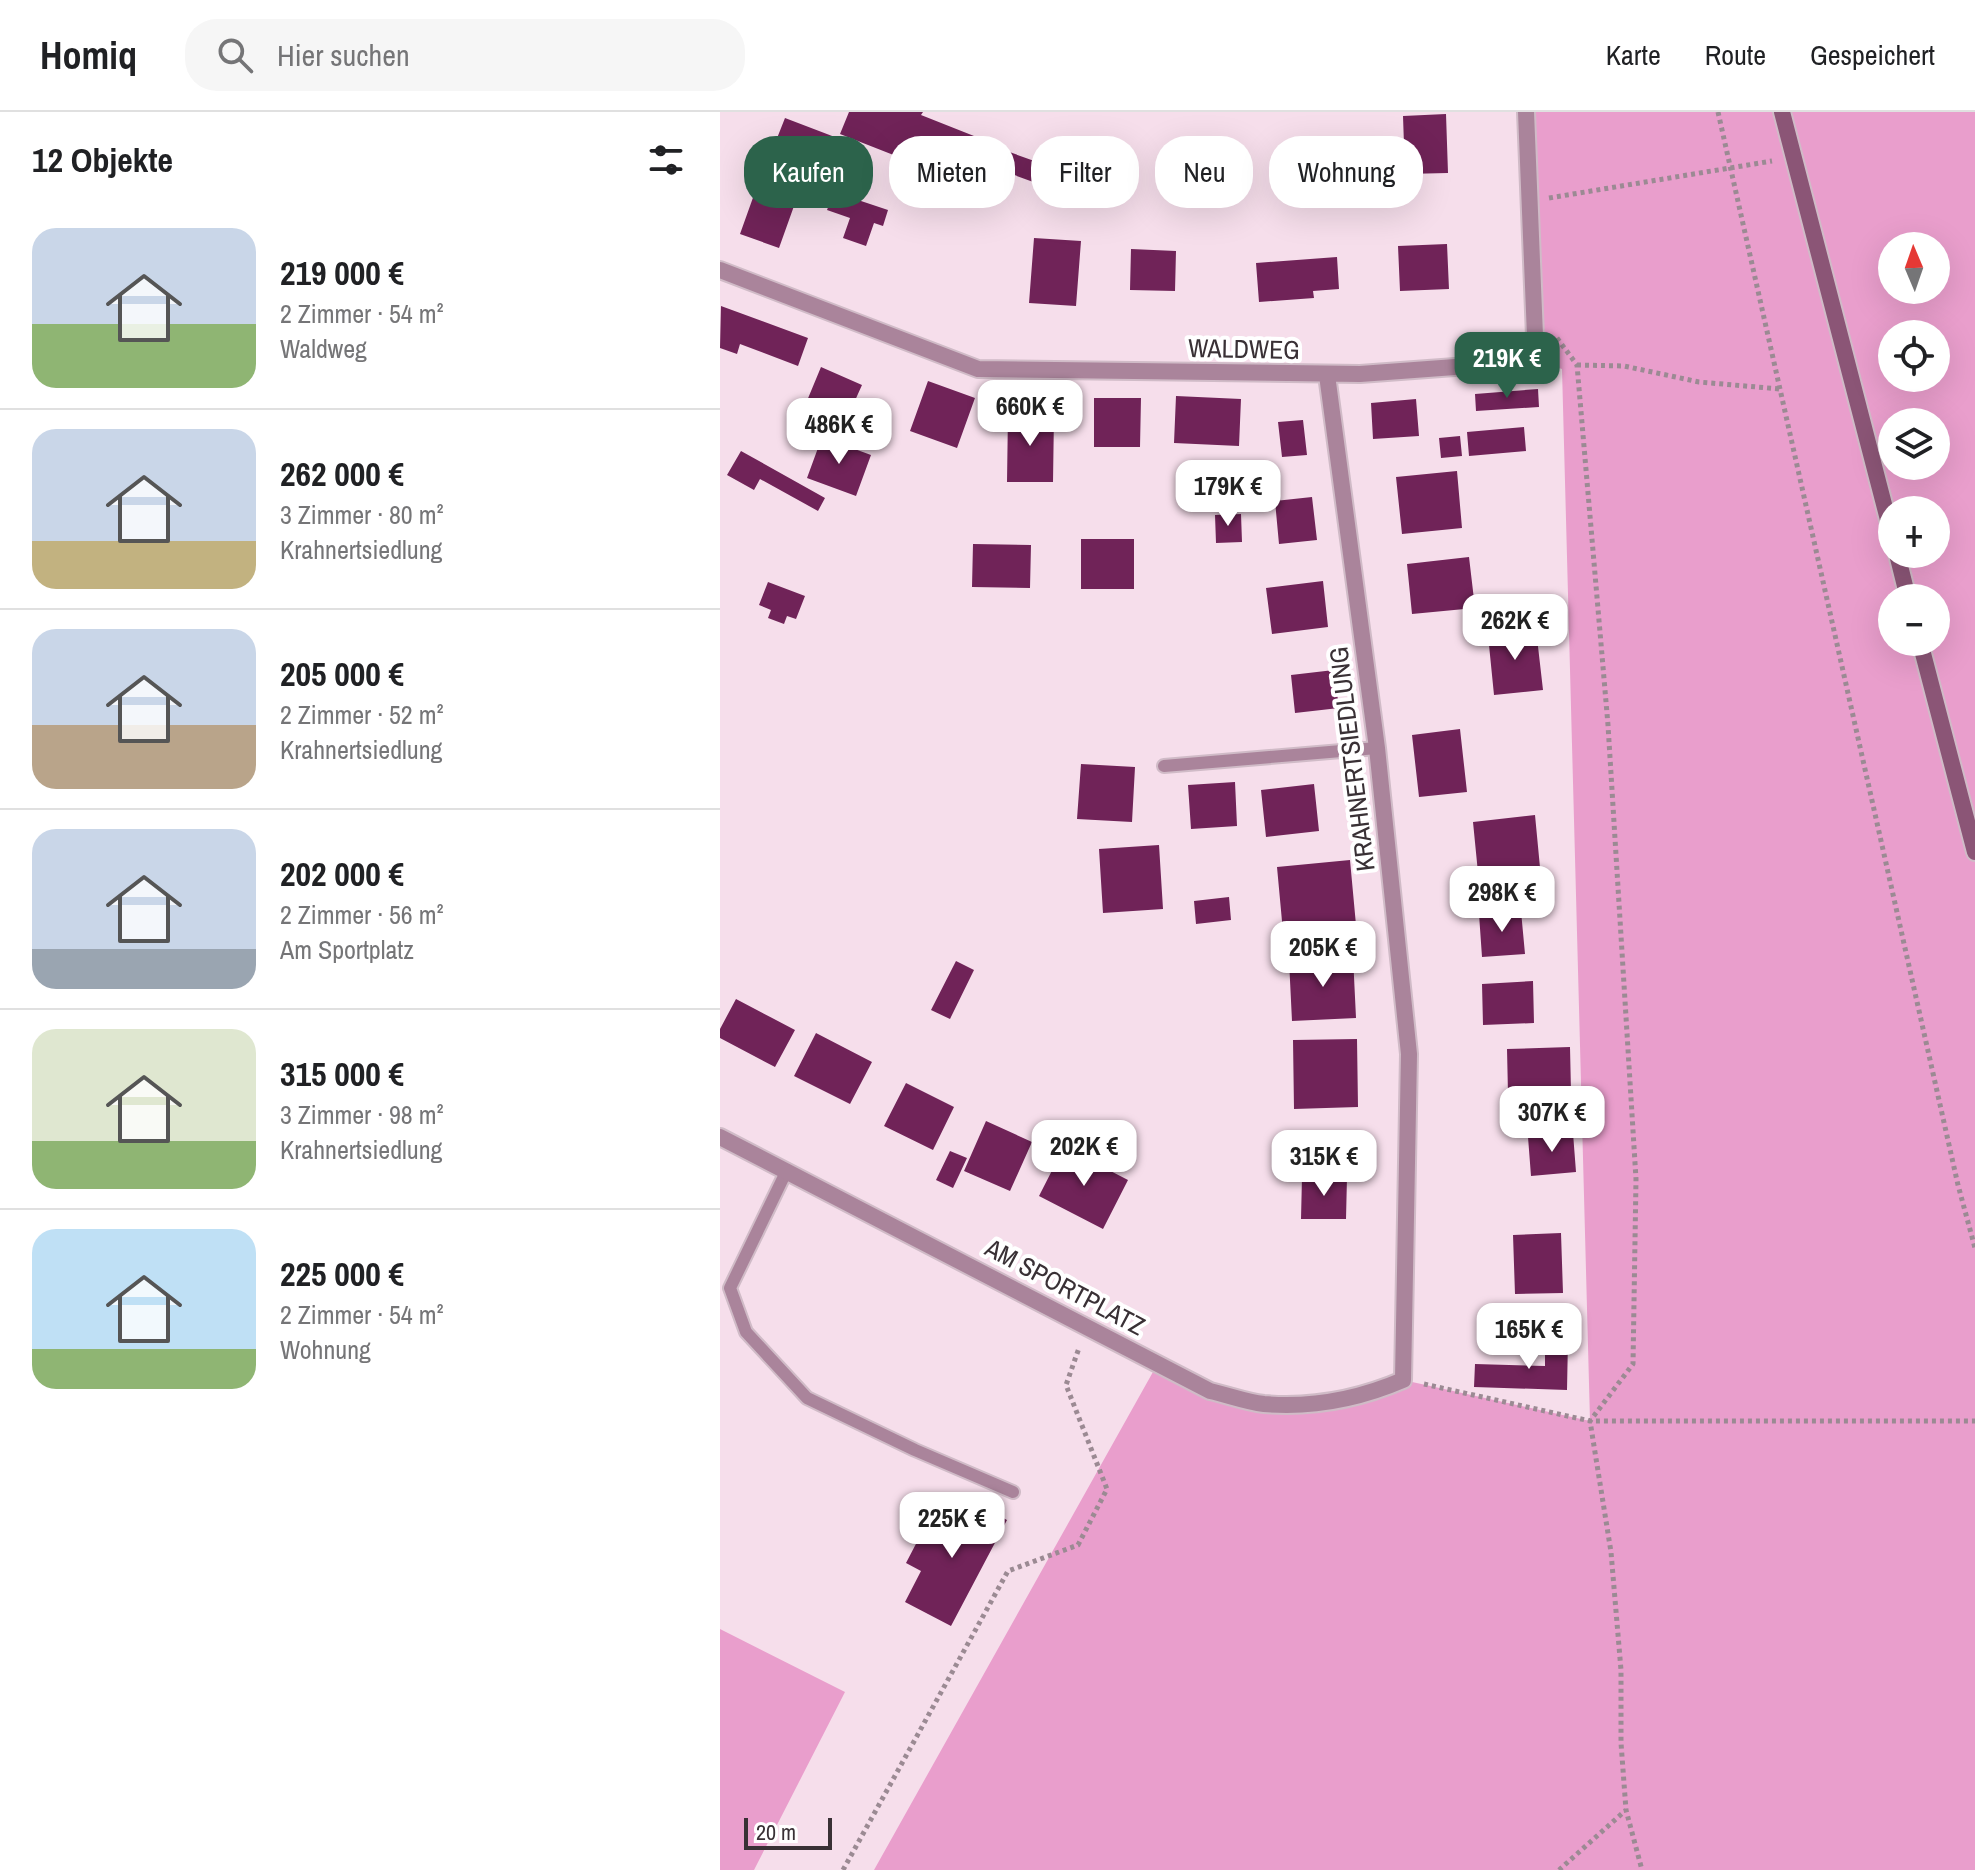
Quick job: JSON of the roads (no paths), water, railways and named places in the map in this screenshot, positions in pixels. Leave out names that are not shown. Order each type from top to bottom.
[{"type":"main road","points":[[1782,112],[1882,496]]},
{"type":"main road","points":[[1924,656],[1975,852]]},
{"type":"street","name":"WALDWEG","points":[[720,270],[978,369],[1327,375],[1536,361],[1526,112]]},
{"type":"street","name":"KRAHNERTSIEDLUNG","points":[[1327,375],[1377,748],[1409,1054],[1403,1380]]},
{"type":"street","name":"AM SPORTPLATZ","points":[[720,1137],[1210,1391],[1264,1404],[1332,1402],[1368,1395],[1403,1380]]},
{"type":"lane","points":[[1164,766],[1377,748]]},
{"type":"lane","points":[[787,1170],[730,1288],[746,1332],[807,1398],[915,1450],[1013,1492]]}]
